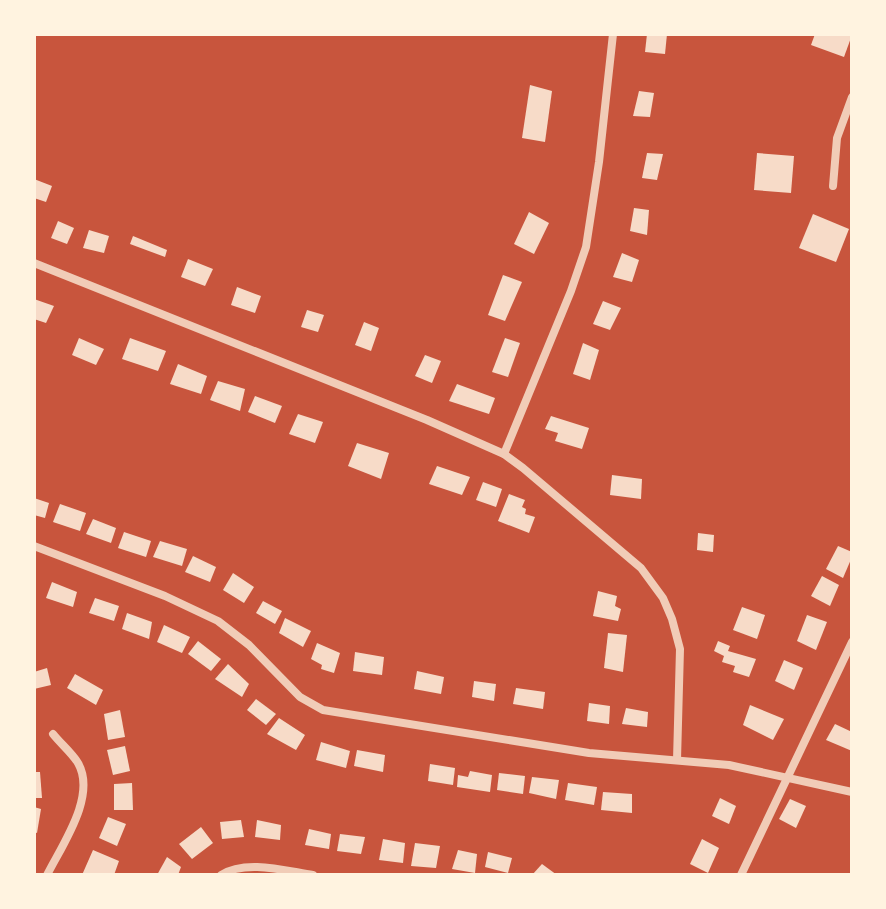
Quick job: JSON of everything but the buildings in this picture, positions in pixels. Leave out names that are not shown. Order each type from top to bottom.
[{"type":"street","points":[[504,454],[586,247],[613,34]]},
{"type":"street","points":[[833,186],[837,138],[852,97]]},
{"type":"street","points":[[34,263],[427,420],[504,454],[641,568],[663,598],[680,649],[677,760]]},
{"type":"street","points":[[34,546],[165,596],[218,621],[249,645],[300,697],[323,710],[589,753],[729,765],[852,792]]},
{"type":"street","points":[[741,875],[852,642]]},
{"type":"street","points":[[47,875],[84,799],[81,769],[53,734]]},
{"type":"street","points":[[221,875],[235,868],[248,867],[313,875]]}]
